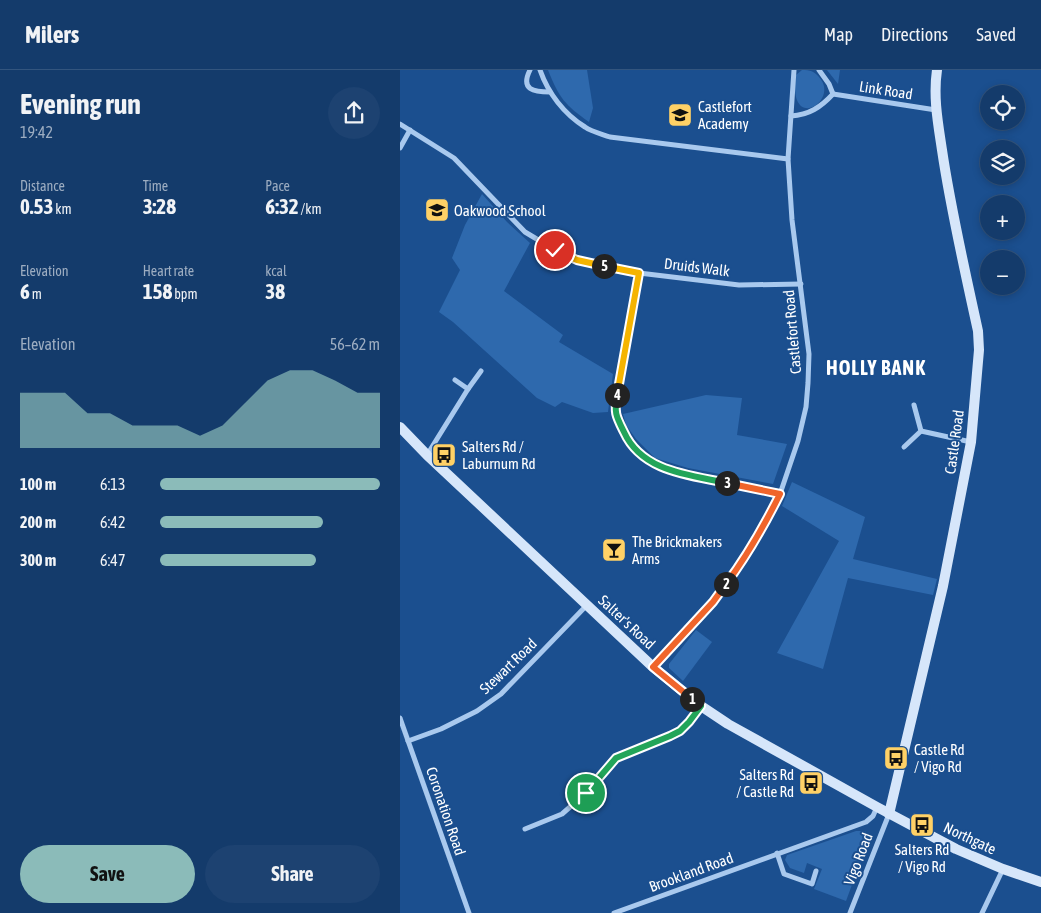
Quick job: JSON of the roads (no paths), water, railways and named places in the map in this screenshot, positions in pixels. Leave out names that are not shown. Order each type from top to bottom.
[{"type":"main road","name":"Castle Road","points":[[889,814],[943,586],[971,442],[979,350],[978,331],[947,184],[936,110],[934,85],[937,70]]},
{"type":"main road","name":"Salter's Road","points":[[400,427],[427,455],[653,667],[701,706],[728,724],[889,814]]},
{"type":"main road","name":"Northgate","points":[[889,814],[956,849],[1003,869],[1041,882]]},
{"type":"street","points":[[530,70],[526,81],[528,87],[538,92],[550,92]]},
{"type":"street","points":[[540,70],[550,92],[565,112],[586,128],[610,137],[788,159]]},
{"type":"street","name":"Castlefort Road","points":[[653,667],[713,602],[742,562],[768,520],[780,494],[798,441],[806,407],[809,354],[792,220],[788,159],[794,70]]},
{"type":"street","points":[[791,116],[808,114],[822,105],[833,94],[829,84],[819,70]]},
{"type":"street","name":"Link Road","points":[[833,94],[936,110]]},
{"type":"street","name":"Druids Walk","points":[[400,124],[454,158],[525,232],[545,245],[577,260],[639,273],[739,285],[801,284]]},
{"type":"street","points":[[400,148],[410,130]]},
{"type":"street","points":[[639,273],[615,411],[626,438],[645,459],[669,471],[780,494]]},
{"type":"street","points":[[427,455],[481,371]]},
{"type":"street","points":[[456,380],[468,389]]},
{"type":"street","points":[[914,406],[920,431]]},
{"type":"street","points":[[920,431],[971,442]]},
{"type":"street","points":[[904,447],[920,431]]},
{"type":"street","name":"Stewart Road","points":[[408,741],[441,729],[477,711],[501,694],[587,605]]},
{"type":"street","points":[[525,829],[562,814],[586,793],[616,758],[675,734],[689,722],[701,706]]},
{"type":"street","name":"Coronation Road","points":[[400,718],[469,913]]},
{"type":"street","name":"Brookland Road","points":[[614,913],[866,822],[873,816],[876,808]]},
{"type":"street","name":"Vigo Road","points":[[850,913],[889,814]]},
{"type":"street","points":[[777,854],[784,874],[812,884],[816,871]]},
{"type":"street","points":[[982,913],[1003,869]]},
{"type":"place","name":"Castlefort Academy","points":[[680,115]]},
{"type":"place","name":"Oakwood School","points":[[437,210]]},
{"type":"place","name":"Salters Rd / Laburnum Rd","points":[[444,455]]},
{"type":"place","name":"The Brickmakers Arms","points":[[614,550]]},
{"type":"place","name":"Castle Rd / Vigo Rd","points":[[896,758]]},
{"type":"place","name":"Salters Rd / Castle Rd","points":[[811,783]]},
{"type":"place","name":"Salters Rd / Vigo Rd","points":[[922,825]]},
{"type":"district","name":"HOLLY BANK","points":[[876,367]]}]
